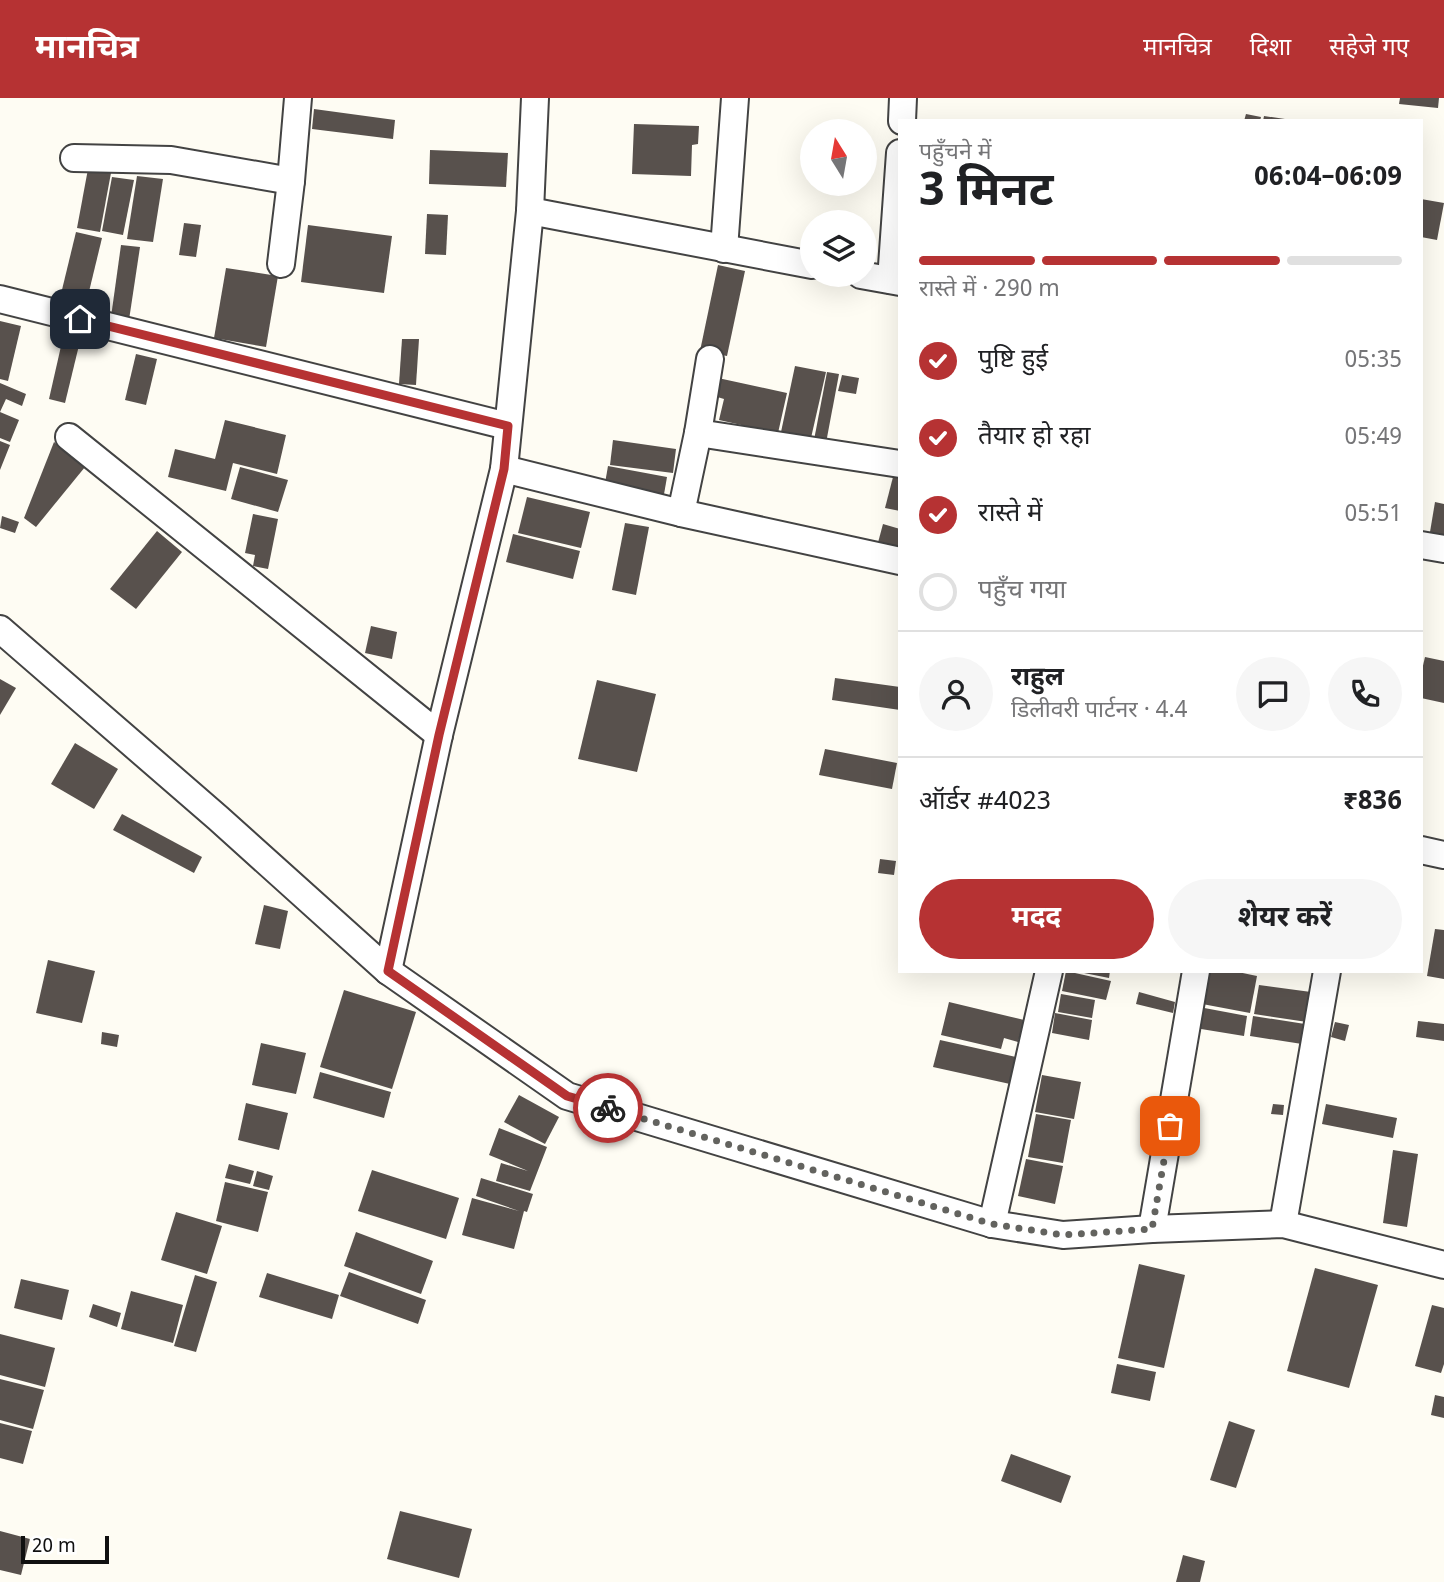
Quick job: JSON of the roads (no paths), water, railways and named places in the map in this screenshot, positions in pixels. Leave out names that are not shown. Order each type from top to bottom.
[{"type":"street","points":[[281,264],[298,98]]},
{"type":"street","points":[[388,971],[439,735],[504,469],[530,211],[535,98]]},
{"type":"street","points":[[724,248],[735,98]]},
{"type":"street","points":[[902,119],[903,98]]},
{"type":"street","points":[[74,158],[171,160],[291,181]]},
{"type":"street","points":[[877,278],[895,281],[898,204]]},
{"type":"street","points":[[530,211],[800,263]]},
{"type":"street","points":[[0,299],[508,426]]},
{"type":"street","points":[[681,513],[710,359]]},
{"type":"street","points":[[698,433],[898,464]]},
{"type":"street","points":[[69,437],[439,735]]},
{"type":"street","points":[[504,469],[681,513],[898,561]]},
{"type":"street","points":[[1423,545],[1444,549]]},
{"type":"street","points":[[0,629],[218,818],[388,971],[567,1096],[992,1224],[1063,1235],[1283,1224],[1444,1265]]},
{"type":"street","points":[[1423,850],[1444,855]]},
{"type":"street","points":[[992,1224],[1049,973]]},
{"type":"street","points":[[1152,1229],[1196,973]]},
{"type":"street","points":[[1283,1224],[1326,973]]}]
